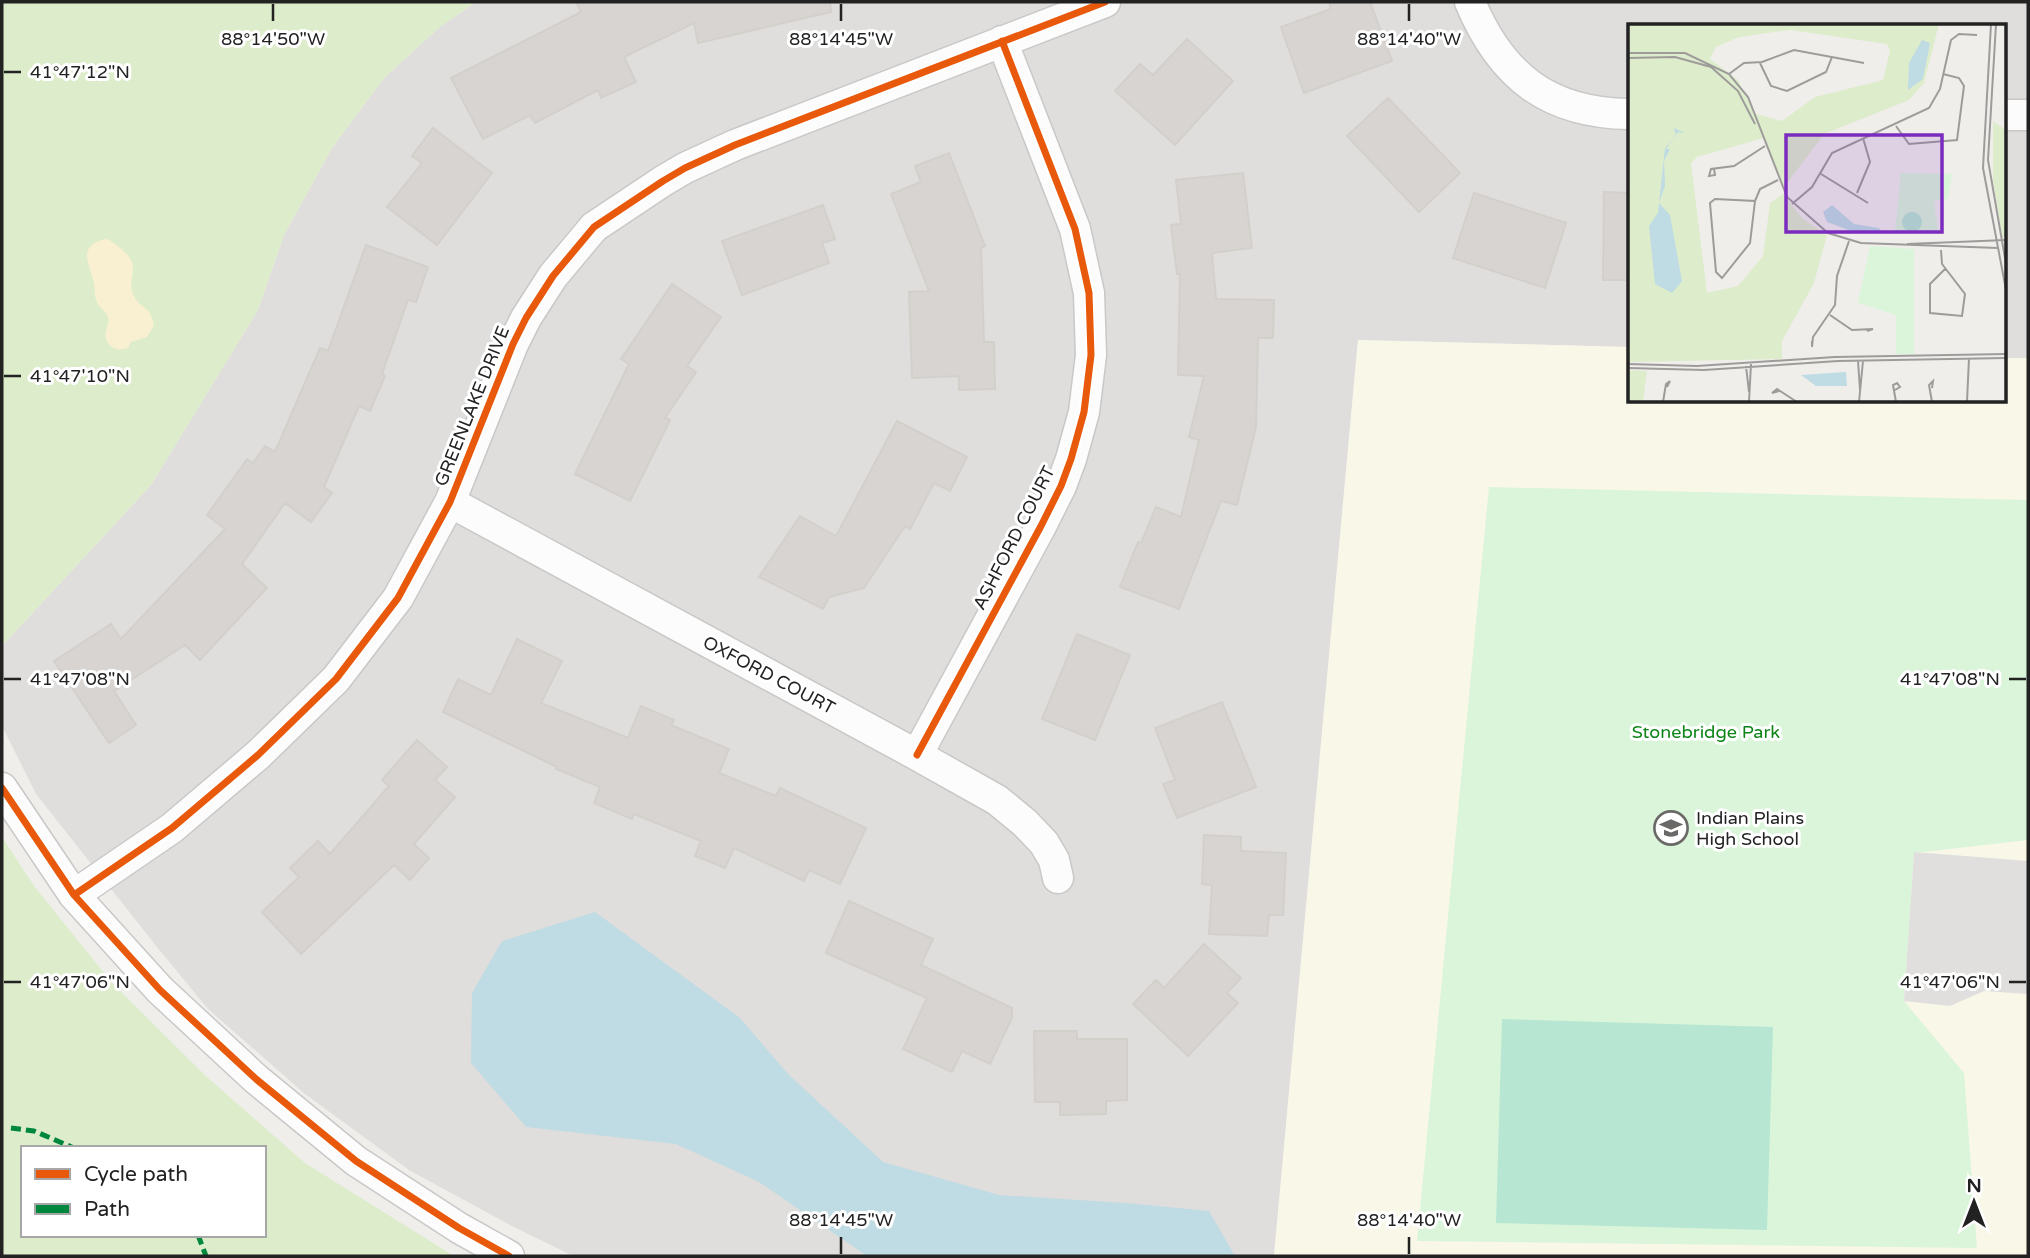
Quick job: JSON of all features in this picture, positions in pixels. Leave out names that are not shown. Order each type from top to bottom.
[{"type":"street","name":"GREENLAKE DRIVE","points":[[74,895],[172,828],[258,755],[336,679],[398,598],[450,502],[526,318],[553,276],[594,227],[663,181],[710,157],[1105,2]]},
{"type":"street","points":[[1470,2],[1500,56],[1523,82],[1572,106],[1592,111],[1628,114]]},
{"type":"street","name":"ASHFORD COURT","points":[[917,755],[1061,486],[1086,401],[1091,355],[1089,293],[1082,257],[1075,229],[1002,41]]},
{"type":"street","points":[[2006,115],[2028,116]]},
{"type":"street","name":"OXFORD COURT","points":[[450,502],[997,800],[1044,843],[1054,860],[1058,878]]},
{"type":"street","points":[[2,788],[74,895],[160,990],[256,1080],[356,1161],[459,1228],[509,1256]]},
{"type":"shaded area","points":[[476,2],[2028,2],[2028,358],[2006,358],[2006,24],[1628,24],[1628,347],[1358,340],[1274,1256],[573,1256],[409,1170],[305,1094],[208,1009],[36,794],[2,726],[2,646],[151,485],[258,310],[284,235],[332,148],[384,78],[440,27]]},
{"type":"shaded area","name":"Stonebridge Park","points":[[1358,340],[1628,347],[1628,402],[2006,402],[2006,358],[2028,358],[2028,1256],[1274,1256]]},
{"type":"shaded area","points":[[1914,852],[2028,861],[2028,994],[1984,991],[1950,1006],[1904,1001]]},
{"type":"green space","points":[[2,2],[476,2],[440,27],[384,78],[332,148],[284,235],[258,310],[151,485],[2,646]]},
{"type":"green space","name":"Stonebridge Park","points":[[1489,487],[2028,500],[2028,840],[1914,853],[1904,1001],[1964,1073],[1977,1248],[1417,1241]]},
{"type":"green space","points":[[2,837],[34,886],[113,984],[207,1077],[305,1163],[454,1256],[2,1256]]},
{"type":"green space","points":[[1502,1019],[1773,1027],[1767,1230],[1496,1223]]},
{"type":"sand","points":[[105,239],[127,254],[133,267],[131,284],[134,296],[153,319],[154,326],[147,337],[131,342],[128,348],[116,349],[108,343],[105,335],[108,317],[95,297],[87,256],[91,246]]},
{"type":"water","points":[[595,912],[740,1018],[788,1074],[883,1162],[999,1195],[1209,1211],[1235,1256],[867,1256],[759,1182],[676,1144],[526,1127],[471,1063],[472,993],[502,941]]},
{"type":"building","points":[[576,2],[830,2],[831,12],[698,43],[694,23],[624,57],[636,82],[601,98],[598,90],[535,123],[530,115],[483,139],[451,78],[581,12]]},
{"type":"building","points":[[1329,2],[1370,2],[1392,61],[1304,93],[1281,27],[1331,9]]},
{"type":"building","points":[[1187,39],[1233,81],[1175,145],[1115,91],[1140,64],[1153,75]]},
{"type":"building","points":[[1388,98],[1460,173],[1419,212],[1347,136]]},
{"type":"building","points":[[433,128],[492,173],[437,245],[387,207],[422,163],[412,156]]},
{"type":"building","points":[[949,153],[985,246],[981,248],[984,342],[994,342],[995,389],[959,390],[959,376],[912,378],[909,292],[929,291],[891,194],[921,182],[915,166]]},
{"type":"building","points":[[1243,173],[1252,248],[1212,253],[1216,299],[1274,300],[1273,338],[1258,338],[1256,427],[1237,505],[1221,501],[1179,609],[1120,587],[1156,507],[1181,517],[1199,440],[1189,437],[1204,376],[1178,375],[1180,274],[1177,274],[1171,225],[1181,224],[1176,180]]},
{"type":"building","points":[[1604,192],[1628,193],[1628,280],[1603,280]]},
{"type":"building","points":[[1474,193],[1566,223],[1545,288],[1453,258]]},
{"type":"building","points":[[823,205],[835,239],[822,243],[829,263],[742,295],[722,241]]},
{"type":"building","points":[[366,245],[428,267],[416,302],[408,300],[382,374],[385,376],[370,411],[359,406],[324,487],[332,493],[311,522],[285,503],[242,564],[267,588],[200,660],[185,645],[114,691],[136,725],[109,743],[54,661],[111,624],[121,639],[225,529],[207,515],[247,459],[253,463],[265,446],[275,452],[320,348],[328,351]]},
{"type":"building","points":[[672,284],[721,317],[687,366],[696,372],[665,418],[670,420],[630,501],[575,474],[629,364],[621,359]]},
{"type":"building","points":[[897,421],[967,457],[950,491],[934,483],[910,529],[905,526],[864,588],[829,597],[823,609],[759,577],[800,516],[836,536]]},
{"type":"building","points":[[1077,634],[1130,655],[1095,740],[1042,719]]},
{"type":"building","points":[[517,639],[562,661],[541,703],[628,738],[641,706],[674,720],[671,725],[729,749],[719,773],[776,796],[780,788],[866,828],[840,884],[809,870],[804,881],[734,848],[725,868],[695,856],[701,841],[634,814],[632,819],[594,803],[600,787],[556,769],[557,767],[443,712],[458,679],[491,695]]},
{"type":"building","points":[[1222,702],[1256,787],[1177,818],[1163,784],[1175,780],[1155,728]]},
{"type":"building","points":[[417,740],[447,767],[435,780],[455,797],[414,844],[429,858],[410,880],[394,865],[301,954],[262,912],[299,877],[290,868],[318,841],[330,854],[389,786],[382,780]]},
{"type":"building","points":[[1204,835],[1241,837],[1241,851],[1286,853],[1283,915],[1269,915],[1267,936],[1209,934],[1212,885],[1202,884]]},
{"type":"building","points":[[849,901],[933,939],[921,965],[1012,1008],[1012,1018],[990,1064],[962,1051],[952,1072],[903,1049],[927,998],[826,953]]},
{"type":"building","points":[[1204,944],[1241,978],[1227,993],[1238,1003],[1188,1056],[1133,1004],[1156,980],[1164,988]]},
{"type":"building","points":[[1034,1031],[1077,1031],[1077,1039],[1127,1039],[1127,1100],[1106,1101],[1106,1114],[1060,1115],[1060,1102],[1035,1102]]},
{"type":"marked path","points":[[11,1128],[34,1131],[69,1146]]},
{"type":"marked path","points":[[199,1237],[206,1256]]},
{"type":"cycle path","points":[[74,895],[172,828],[258,755],[336,679],[398,598],[450,502],[526,318],[553,276],[594,227],[685,168],[735,145],[1105,2]]},
{"type":"cycle path","points":[[917,755],[1061,486],[1084,412],[1091,355],[1089,293],[1075,229],[1002,41]]},
{"type":"cycle path","points":[[2,788],[74,895],[160,990],[256,1079],[356,1161],[459,1228],[509,1256]]},
{"type":"place","name":"Indian Plains High School","points":[[1671,828]]}]
